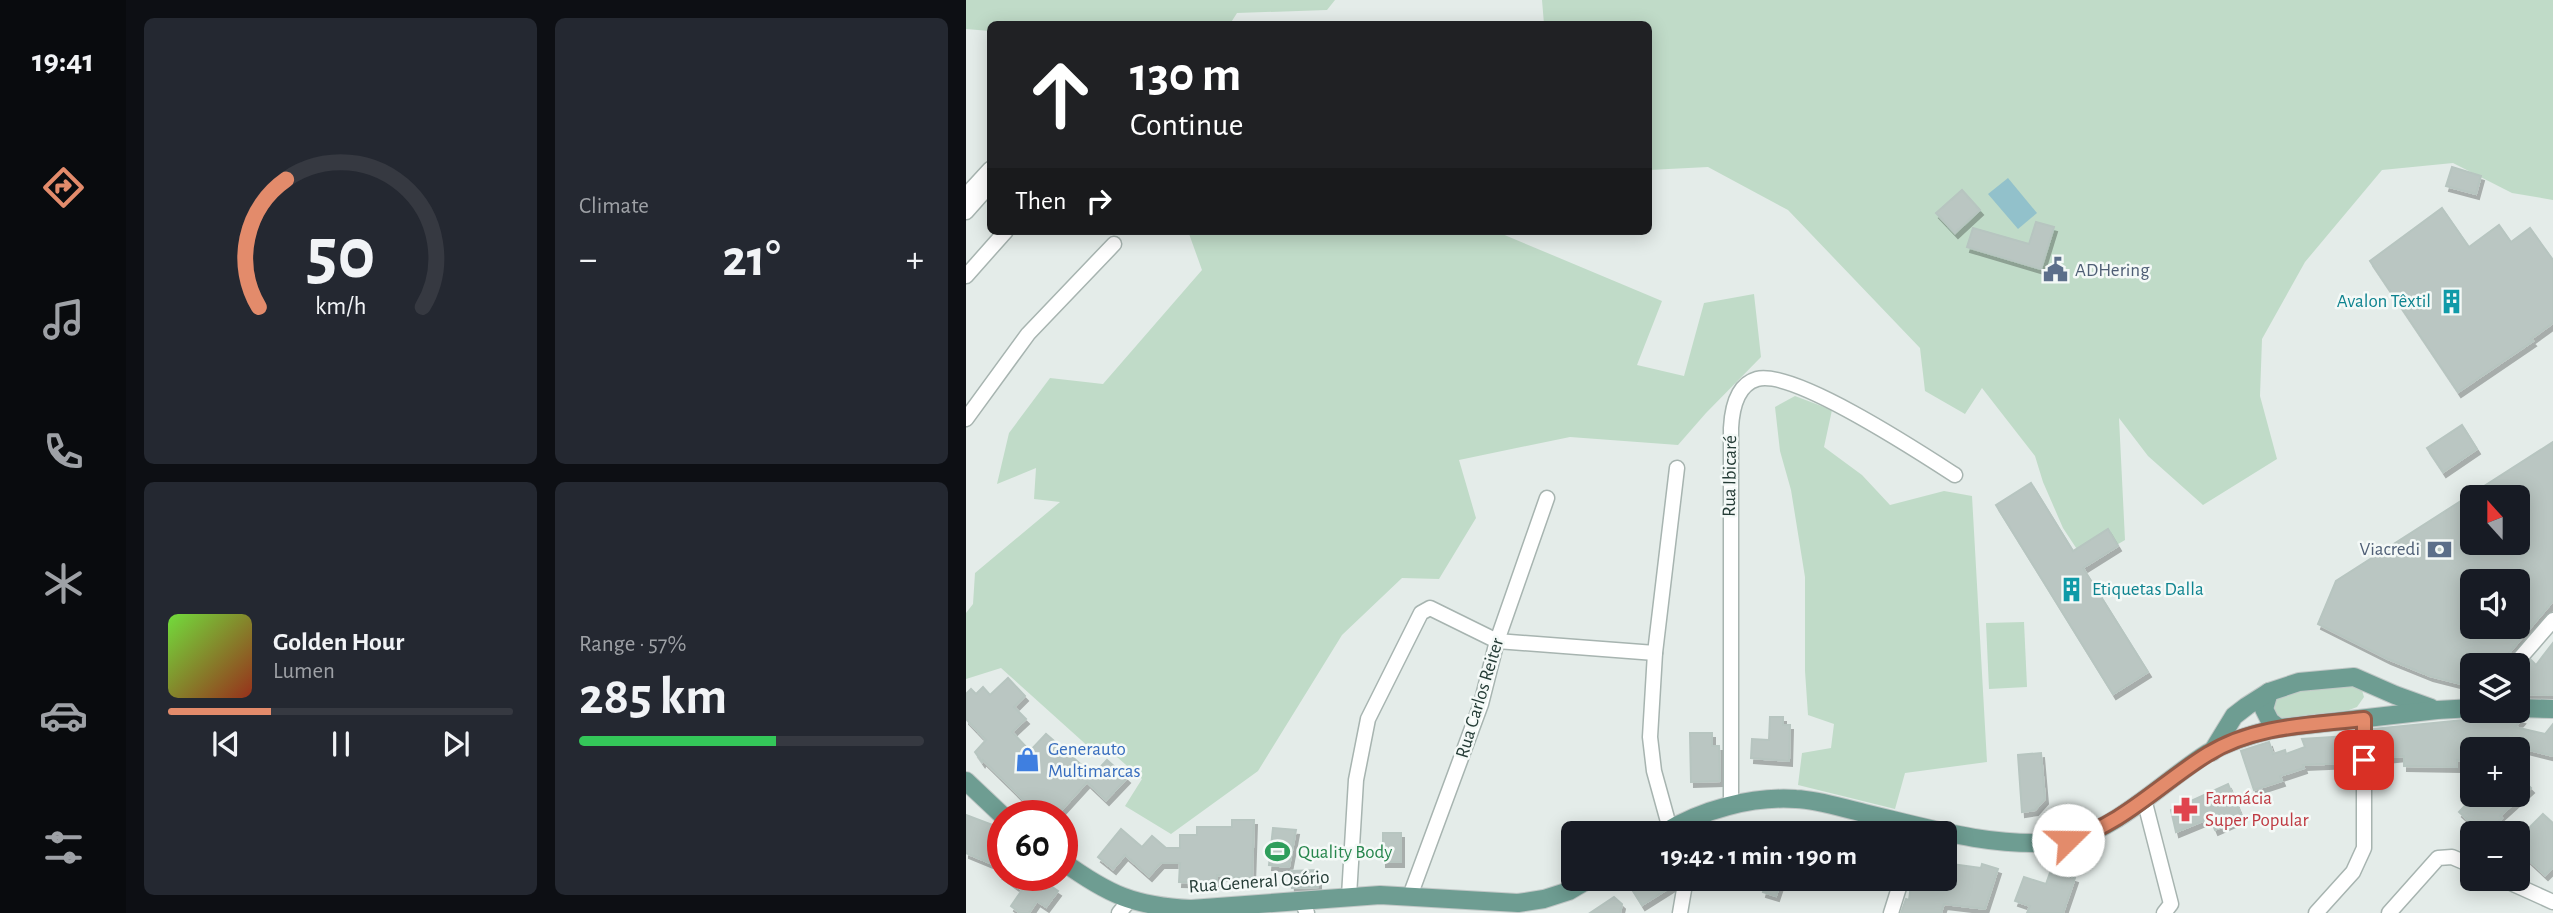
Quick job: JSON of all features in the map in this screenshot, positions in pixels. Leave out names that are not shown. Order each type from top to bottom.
[{"type":"main road","points":[[2211,752],[2234,716],[2269,692],[2292,684],[2354,677],[2437,710]]},
{"type":"main road","points":[[2364,719],[2371,708],[2373,686]]},
{"type":"main road","points":[[2269,692],[2264,709],[2270,721],[2279,728]]},
{"type":"main road","points":[[2530,708],[2553,709]]},
{"type":"main road","points":[[1957,835],[2003,841],[2056,842],[2079,837],[2094,831],[2144,799],[2211,752],[2279,728],[2460,709]]},
{"type":"main road","points":[[966,781],[987,803]]},
{"type":"main road","points":[[966,797],[987,804]]},
{"type":"main road","points":[[1703,821],[1731,806],[1766,800],[1798,799],[1882,821]]},
{"type":"main road","name":"Rua General Osório","points":[[1078,872],[1124,907],[1224,910],[1304,906],[1349,896],[1410,897],[1478,907],[1544,899],[1569,891]]},
{"type":"street","points":[[966,195],[987,172]]},
{"type":"street","points":[[966,212],[987,188]]},
{"type":"street","points":[[966,276],[1002,235]]},
{"type":"street","points":[[966,419],[1028,334],[1114,243]]},
{"type":"street","name":"Rua Ibicaré","points":[[1731,806],[1731,428],[1732,405],[1743,388],[1757,379],[1775,379],[1830,400],[1955,475]]},
{"type":"street","points":[[1665,821],[1650,737],[1655,653],[1678,468]]},
{"type":"street","name":"Rua Carlos Reiter","points":[[1410,897],[1481,705],[1497,640],[1547,498]]},
{"type":"street","points":[[1349,896],[1356,780],[1368,719],[1421,613],[1430,608],[1497,640],[1655,653]]},
{"type":"street","points":[[2524,653],[2553,620]]},
{"type":"street","points":[[2316,913],[2354,872],[2364,848],[2364,719]]},
{"type":"street","points":[[2144,799],[2171,904],[2164,913]]},
{"type":"street","points":[[2389,913],[2438,858],[2452,857],[2460,860]]},
{"type":"street","points":[[1680,913],[1684,891]]},
{"type":"street","points":[[1891,913],[1898,891]]},
{"type":"street","points":[[2529,891],[2553,902]]},
{"type":"green space","points":[[966,0],[1335,0],[1327,10],[1237,13],[1232,21],[987,21],[987,31],[966,29]]},
{"type":"green space","points":[[1542,0],[2553,0],[2553,200],[2512,193],[2453,163],[2382,170],[2305,262],[2262,339],[2260,396],[2277,459],[2203,505],[2148,456],[2119,418],[2125,540],[2086,563],[2063,528],[2035,456],[1982,388],[1965,414],[1925,391],[1920,348],[1788,210],[1708,167],[1652,170],[1652,21],[1544,21]]},
{"type":"green space","points":[[1189,235],[1505,235],[1662,301],[1637,365],[1684,376],[1704,303],[1754,294],[1761,357],[1678,445],[1570,437],[1459,460],[1476,518],[1439,579],[1402,578],[1342,635],[1258,771],[1171,834],[1125,806],[1142,779],[1117,757],[1091,749],[1001,668],[966,679],[966,613],[973,604],[975,573],[1060,502],[1034,499],[1036,468],[997,484],[1009,433],[1050,378],[1103,384],[1202,270]]},
{"type":"green space","points":[[1795,396],[1832,410],[1824,447],[1862,475],[1890,505],[1944,491],[1972,496],[1987,762],[1905,773],[1895,809],[1798,785],[1802,753],[1831,748],[1834,724],[1808,715],[1805,577],[1791,490],[1780,451],[1775,407]]},
{"type":"green space","points":[[2024,622],[2027,687],[1989,689],[1986,623]]},
{"type":"green space","points":[[2345,683],[2361,687],[2364,697],[2357,707],[2349,710],[2283,718],[2277,714],[2272,704],[2278,694]]},
{"type":"water","points":[[2008,178],[2037,213],[2018,229],[1988,194]]},
{"type":"building","points":[[2452,167],[2481,176],[2476,194],[2446,186]]},
{"type":"building","points":[[1962,190],[1980,210],[1955,233],[1936,213]]},
{"type":"building","name":"Avalon Têxtil","points":[[2442,208],[2469,247],[2499,225],[2511,242],[2530,228],[2553,260],[2553,323],[2531,339],[2533,341],[2458,392],[2370,261]]},
{"type":"building","points":[[2036,222],[2054,227],[2041,269],[1967,247],[1973,228],[2029,244]]},
{"type":"building","points":[[2462,425],[2477,449],[2443,472],[2427,448]]},
{"type":"building","points":[[2553,442],[2553,601],[2530,628],[2530,569],[2460,569],[2460,639],[2521,639],[2509,653],[2460,653],[2460,684],[2430,676],[2388,659],[2318,624],[2336,581],[2460,502],[2460,555],[2530,555],[2530,485],[2486,485]]},
{"type":"building","name":"Etiquetas Dalla","points":[[2031,483],[2073,551],[2108,529],[2118,546],[2083,568],[2148,672],[2113,694],[1996,505]]},
{"type":"building","points":[[2553,643],[2553,695],[2530,694],[2530,661],[2536,665]]},
{"type":"building","points":[[1008,678],[1025,696],[1014,707],[1026,719],[1012,732],[1030,751],[1046,734],[1093,775],[1107,760],[1127,778],[1106,800],[1087,782],[1071,800],[1024,800],[983,760],[982,762],[975,752],[986,740],[966,719],[966,694],[971,689],[976,694],[983,687],[990,695]]},
{"type":"building","points":[[1770,717],[1783,717],[1783,725],[1790,725],[1789,761],[1751,758],[1752,739],[1769,740]]},
{"type":"building","points":[[2460,720],[2460,723],[2518,723],[2515,727],[2545,734],[2553,724],[2553,756],[2530,750],[2530,737],[2460,737],[2460,760],[2457,760],[2457,767],[2404,766],[2404,756],[2375,759],[2374,729]]},
{"type":"building","points":[[1690,733],[1712,733],[1712,746],[1719,746],[1720,781],[1691,782]]},
{"type":"building","points":[[2348,736],[2348,763],[2303,765],[2304,768],[2280,776],[2282,781],[2254,790],[2241,751],[2269,742],[2273,754],[2285,750],[2286,754],[2305,747],[2302,739]]},
{"type":"building","points":[[2041,753],[2045,799],[2035,810],[2022,812],[2018,755]]},
{"type":"building","points":[[2228,784],[2242,818],[2215,830],[2210,818],[2176,832],[2171,810]]},
{"type":"building","points":[[2464,807],[2510,807],[2500,816],[2502,818],[2499,821],[2469,821],[2459,812]]},
{"type":"building","points":[[2543,814],[2553,823],[2553,867],[2545,875],[2530,861],[2530,827]]},
{"type":"building","points":[[966,815],[987,823],[987,862],[966,853]]},
{"type":"building","points":[[1232,820],[1254,820],[1252,879],[1217,875],[1217,883],[1179,882],[1180,863],[1161,863],[1149,876],[1125,855],[1113,869],[1098,857],[1121,829],[1142,847],[1152,836],[1166,848],[1180,848],[1180,835],[1197,835],[1197,827],[1232,827]]},
{"type":"building","points":[[1273,828],[1296,830],[1289,867],[1269,865]]},
{"type":"building","points":[[1383,833],[1401,833],[1401,862],[1383,862]]},
{"type":"building","points":[[1982,864],[1998,869],[1985,909],[1944,904],[1941,913],[1901,913],[1906,899],[1909,900],[1910,891],[1957,891],[1957,865],[1981,868]]},
{"type":"building","points":[[1318,870],[1318,887],[1292,888],[1291,871]]},
{"type":"building","points":[[2051,870],[2075,878],[2063,913],[2027,913],[2030,906],[2015,901],[2024,877],[2046,884]]},
{"type":"building","points":[[1021,891],[1058,891],[1046,907],[1037,901],[1029,913],[1020,913],[1011,906]]},
{"type":"building","points":[[1633,891],[1664,891],[1642,905]]},
{"type":"building","points":[[1763,891],[1778,891],[1776,896]]},
{"type":"building","points":[[1614,897],[1622,904],[1620,913],[1590,913]]},
{"type":"place","name":"ADHering","points":[[2055,270]]},
{"type":"place","name":"Avalon Têxtil","points":[[2451,301]]},
{"type":"place","name":"Viacredi","points":[[2440,549]]},
{"type":"place","name":"Etiquetas Dalla","points":[[2072,589]]},
{"type":"place","name":"Generauto Multimarcas","points":[[1028,760]]},
{"type":"place","name":"Farmácia Super Popular","points":[[2185,809]]},
{"type":"place","name":"Quality Body","points":[[1278,852]]},
{"type":"route","points":[[2068,840],[2094,831],[2211,752],[2269,730],[2364,719],[2364,760]]}]
